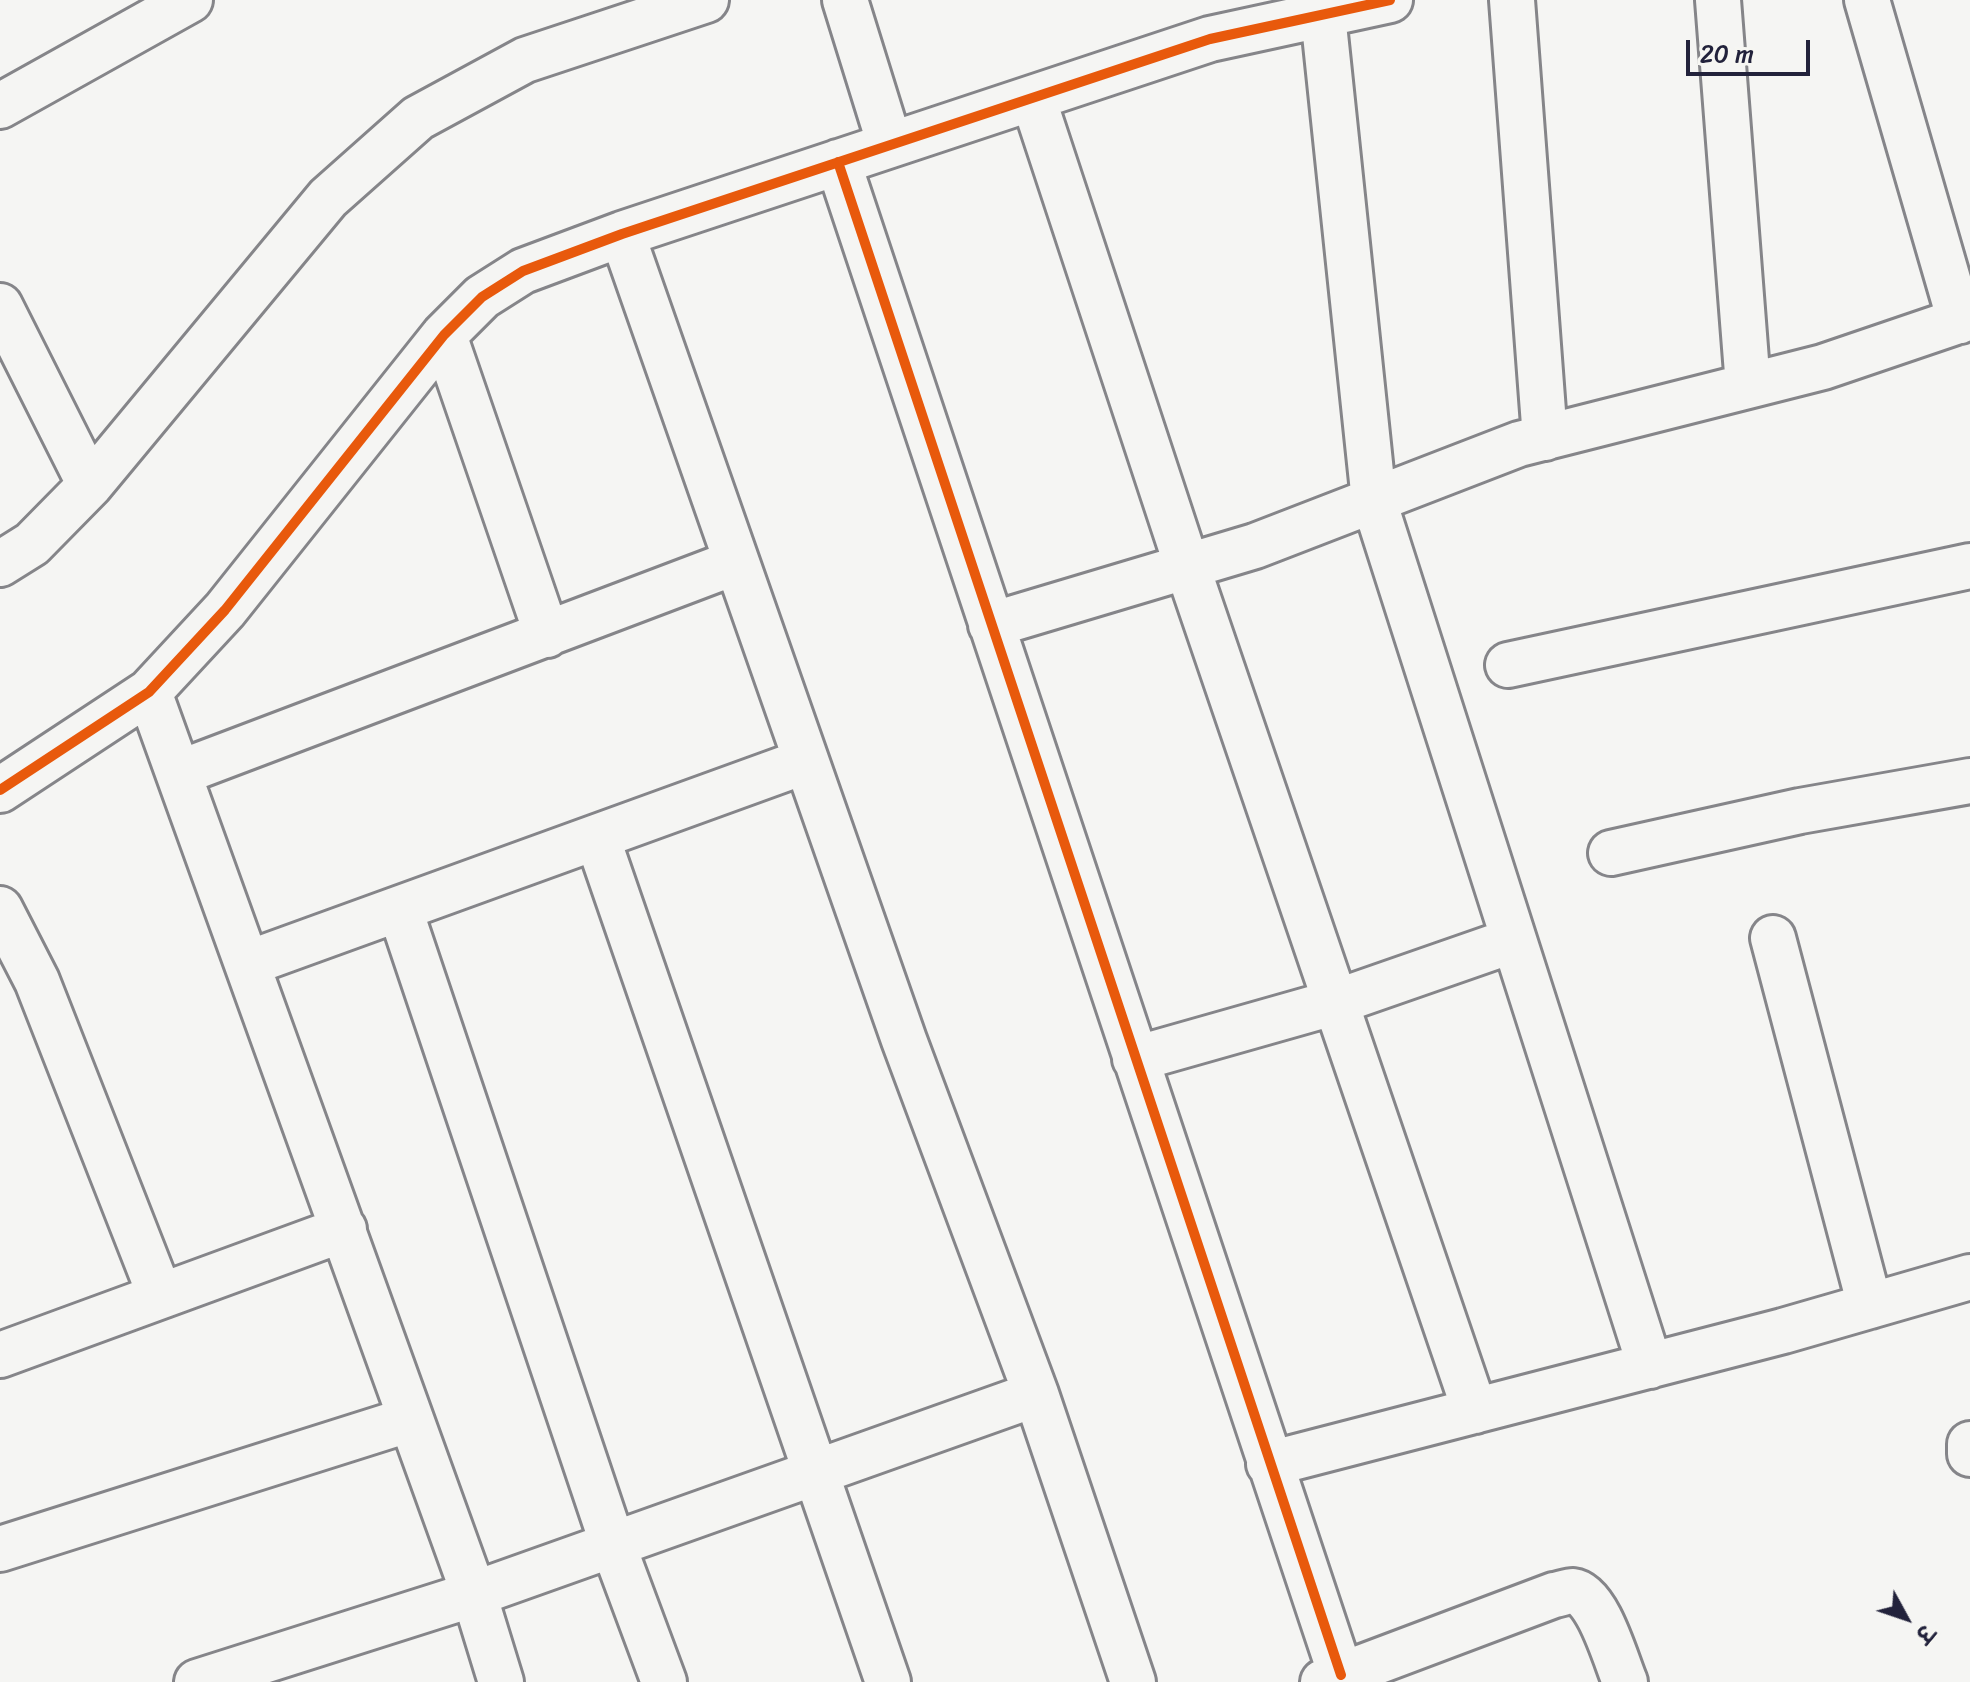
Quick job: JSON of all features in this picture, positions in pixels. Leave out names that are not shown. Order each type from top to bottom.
[{"type":"street","points":[[0,564],[32,544],[90,485],[328,198],[418,118],[525,60],[706,0]]},
{"type":"street","points":[[845,0],[890,145]]},
{"type":"street","points":[[0,790],[149,692],[225,610],[444,335],[482,297],[523,271],[622,234],[1210,39],[1390,0]]},
{"type":"street","points":[[1512,0],[1545,438]]},
{"type":"street","points":[[1718,0],[1748,386]]},
{"type":"street","points":[[991,625],[1255,546],[1545,438],[1823,367],[1965,319],[1867,0]]},
{"type":"street","points":[[0,106],[176,4]]},
{"type":"street","points":[[1323,15],[1374,501],[1650,1366]]},
{"type":"street","points":[[1033,98],[1187,566],[1475,1411]]},
{"type":"street","points":[[838,162],[1269,1464],[1332,1678],[1403,1668],[1554,1595],[1573,1591],[1587,1598],[1598,1614],[1625,1682]]},
{"type":"street","points":[[622,234],[904,1040],[1036,1394],[1133,1682]]},
{"type":"street","points":[[0,306],[90,485]]},
{"type":"street","points":[[444,335],[547,635]]},
{"type":"street","points":[[179,773],[736,562]]},
{"type":"street","points":[[1508,665],[1970,566]]},
{"type":"street","points":[[149,692],[474,1594],[501,1682]]},
{"type":"street","points":[[249,963],[806,761]]},
{"type":"street","points":[[1611,853],[1800,811],[1970,781]]},
{"type":"street","points":[[597,837],[888,1682]]},
{"type":"street","points":[[0,909],[37,981],[160,1295]]},
{"type":"street","points":[[400,910],[613,1545],[664,1682]]},
{"type":"street","points":[[1773,938],[1870,1306]]},
{"type":"street","points":[[1135,1059],[1336,1002],[1514,940]]},
{"type":"street","points":[[0,1355],[344,1229]]},
{"type":"street","points":[[1269,1464],[1650,1366],[1970,1277]]},
{"type":"street","points":[[197,1682],[474,1594],[1036,1394]]},
{"type":"street","points":[[0,1549],[411,1419]]},
{"type":"street","points":[[1970,1444],[1970,1454]]},
{"type":"cycle path","points":[[0,790],[149,692],[225,610],[444,335],[482,297],[523,271],[622,234],[1210,39],[1390,0]]},
{"type":"cycle path","points":[[838,162],[1341,1675]]}]
